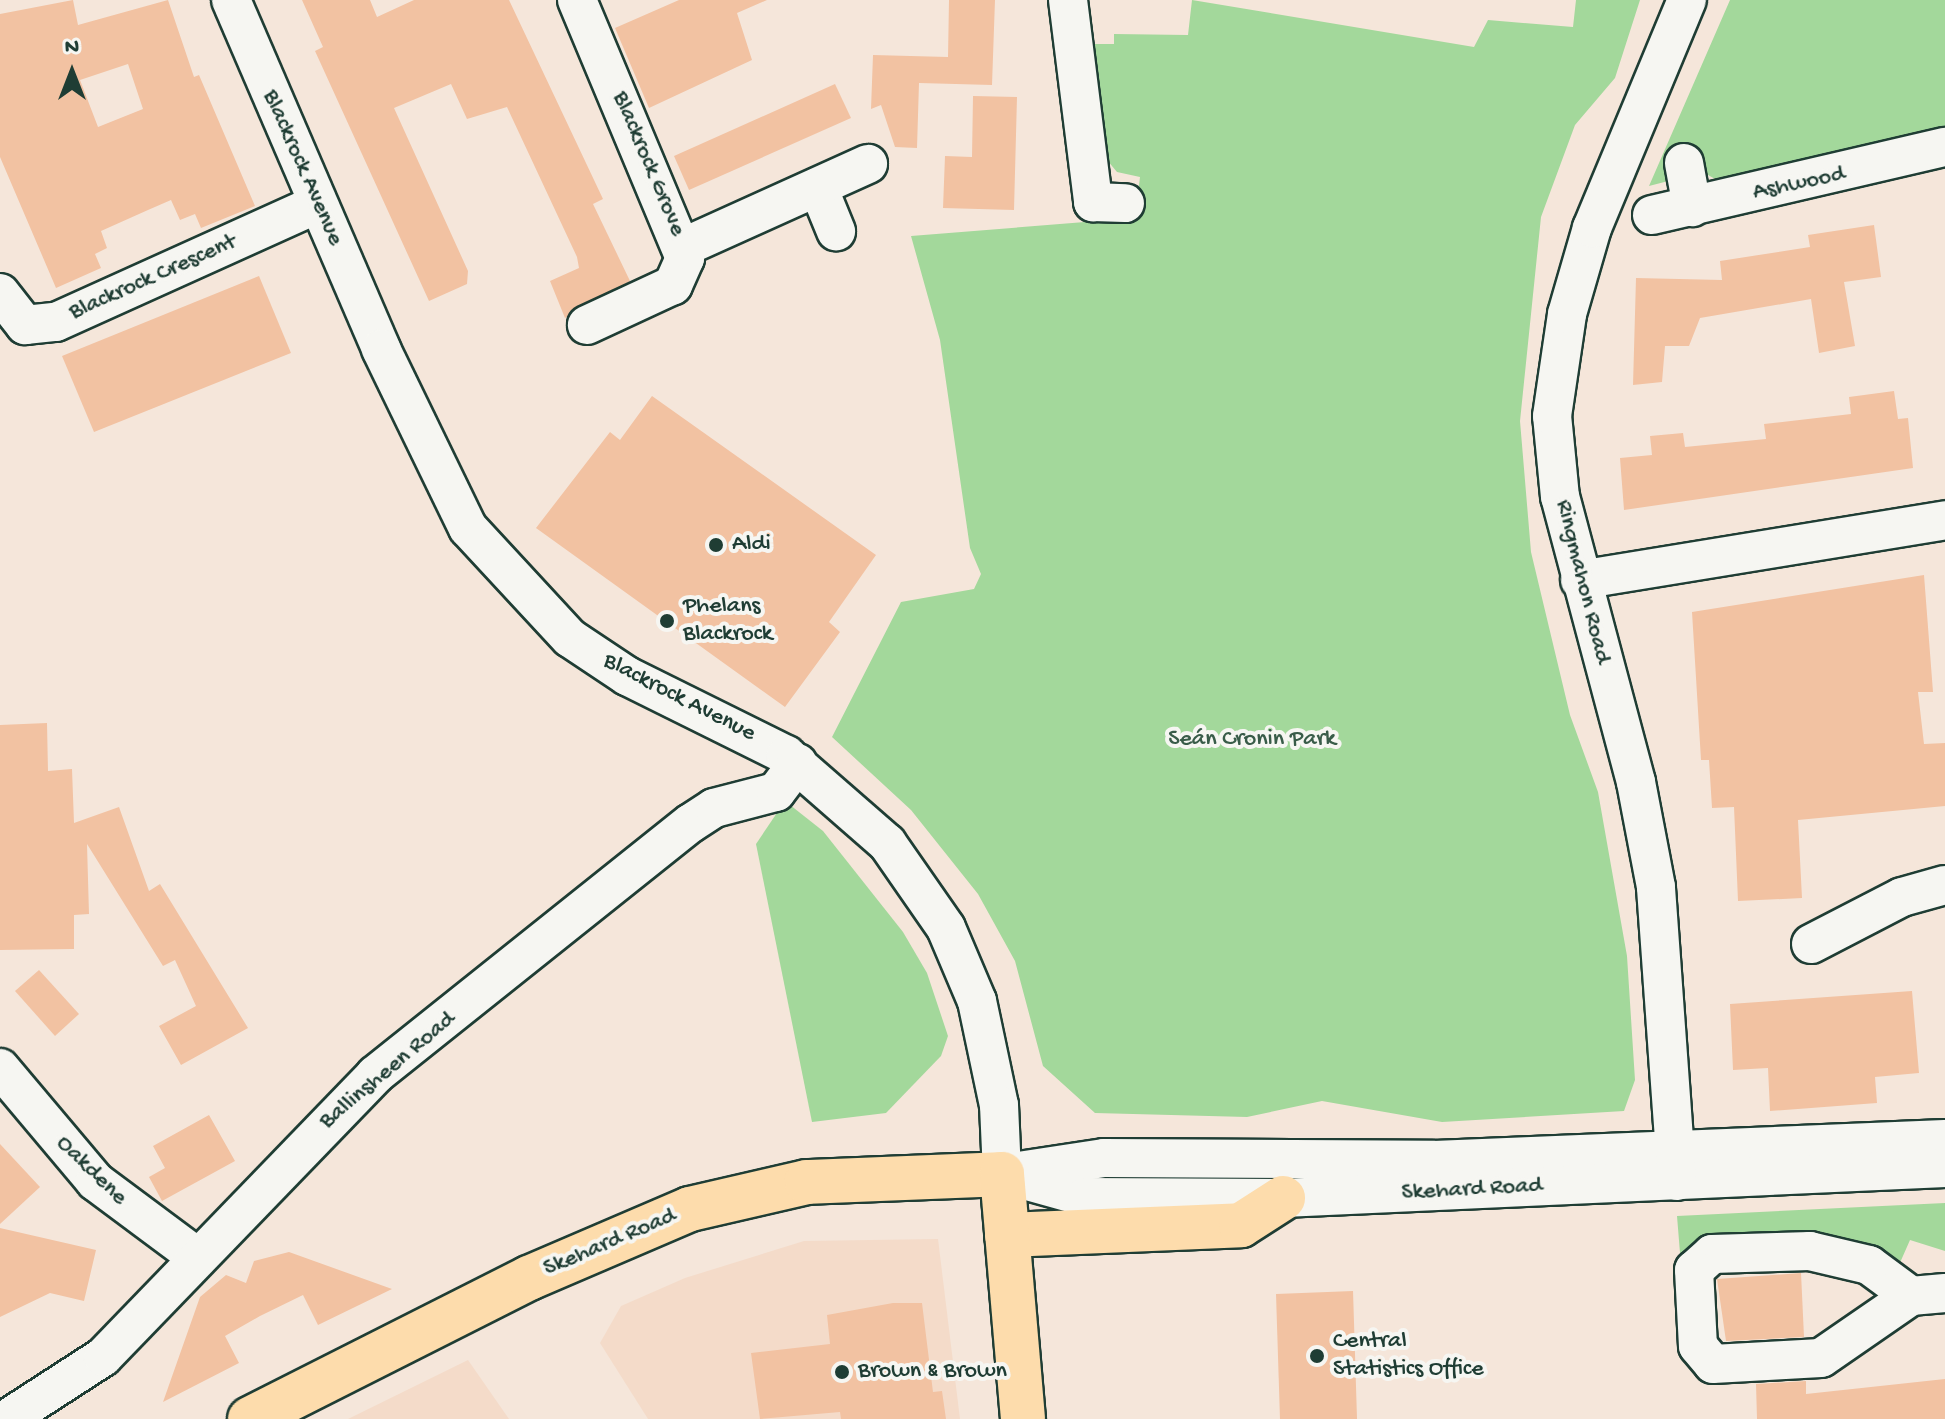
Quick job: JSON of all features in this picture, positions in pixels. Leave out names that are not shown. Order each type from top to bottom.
[{"type":"main road","points":[[1002,1174],[1023,1419]]},
{"type":"main road","name":"Skehard Road","points":[[250,1419],[529,1278],[690,1209],[807,1182],[1002,1174]]},
{"type":"main road","points":[[1007,1235],[1241,1225],[1283,1198]]},
{"type":"street","name":"Blackrock Avenue","points":[[231,0],[317,204],[448,492],[491,559],[599,658],[798,763],[887,843],[946,928],[989,1040],[1002,1174]]},
{"type":"street","name":"Blackrock Grove","points":[[577,0],[684,247],[683,274],[673,285],[587,325]]},
{"type":"street","points":[[1068,0],[1093,202],[1125,203]]},
{"type":"street","name":"Ringmahon Road","points":[[1676,1167],[1656,887],[1636,782],[1580,580],[1553,449],[1562,341],[1592,228],[1687,0]]},
{"type":"street","name":"Ashwood","points":[[1652,215],[1945,147]]},
{"type":"street","points":[[1684,163],[1692,207]]},
{"type":"street","points":[[684,247],[868,164]]},
{"type":"street","points":[[818,187],[836,231]]},
{"type":"street","name":"Blackrock Crescent","points":[[0,293],[25,325],[56,322],[317,204]]},
{"type":"street","points":[[1580,580],[1945,520]]},
{"type":"street","name":"Ballinsheen Road","points":[[7,1419],[103,1357],[323,1124],[437,1028],[691,823],[714,808],[776,792],[798,763]]},
{"type":"street","points":[[1811,944],[1887,903],[1945,885]]},
{"type":"street","name":"Oakdene","points":[[0,1068],[102,1188],[197,1257]]},
{"type":"street","name":"Skehard Road","points":[[1002,1174],[1085,1197],[1283,1198],[1676,1167],[1945,1139]]},
{"type":"street","name":"Skehard Road","points":[[1002,1174],[1104,1158],[1945,1168]]},
{"type":"street","points":[[1810,1251],[1869,1265],[1928,1295],[1821,1358],[1713,1364],[1698,1346],[1694,1270],[1712,1254],[1810,1251]]},
{"type":"shaded area","points":[[938,1239],[960,1419],[648,1419],[600,1343],[621,1306],[685,1278],[804,1241]]},
{"type":"shaded area","points":[[468,1360],[509,1419],[348,1419]]},
{"type":"green space","name":"Seán Cronin Park","points":[[1192,0],[1474,47],[1488,20],[1573,27],[1576,0],[1640,0],[1615,78],[1575,125],[1541,217],[1520,421],[1531,552],[1570,715],[1598,792],[1627,956],[1635,1080],[1624,1111],[1442,1122],[1322,1101],[1247,1117],[1095,1113],[1043,1066],[1015,961],[978,894],[911,810],[832,737],[901,602],[974,589],[981,574],[970,548],[940,340],[911,236],[1135,218],[1140,177],[1117,172],[1107,160],[1086,44],[1114,44],[1114,34],[1188,35]]},
{"type":"green space","points":[[1730,0],[1945,0],[1945,132],[1720,182],[1703,172],[1649,186]]},
{"type":"green space","points":[[785,801],[823,831],[903,932],[927,973],[948,1036],[941,1056],[886,1113],[812,1122],[756,844]]},
{"type":"green space","points":[[1945,1203],[1945,1251],[1910,1240],[1899,1265],[1786,1245],[1680,1253],[1677,1216]]},
{"type":"building","points":[[73,0],[78,25],[168,0],[194,77],[199,75],[255,206],[201,228],[195,214],[180,220],[171,200],[101,231],[107,248],[95,254],[101,268],[56,288],[0,157],[0,14]],"holes":[[[128,64],[143,109],[98,127],[80,80]]]},
{"type":"building","points":[[302,0],[370,0],[377,17],[414,0],[509,0],[603,199],[593,204],[630,281],[565,318],[550,281],[579,268],[577,257],[507,107],[467,119],[451,84],[394,108],[468,271],[467,284],[429,301],[315,51],[323,47]]},
{"type":"building","points":[[679,0],[767,0],[737,13],[752,60],[649,108],[615,28]]},
{"type":"building","points":[[949,0],[995,0],[992,85],[919,83],[917,148],[895,147],[881,105],[871,109],[873,55],[948,57]]},
{"type":"building","points":[[835,84],[851,118],[689,190],[674,156]]},
{"type":"building","points":[[973,96],[1017,97],[1014,210],[943,208],[945,156],[972,157]]},
{"type":"building","points":[[1874,225],[1881,277],[1844,282],[1855,346],[1819,353],[1811,299],[1700,318],[1689,346],[1665,346],[1662,382],[1633,385],[1636,278],[1722,280],[1720,261],[1810,247],[1808,235]]},
{"type":"building","points":[[259,276],[291,353],[94,432],[62,356]]},
{"type":"building","points":[[1894,391],[1898,419],[1908,418],[1913,468],[1624,510],[1620,458],[1652,455],[1650,436],[1683,433],[1685,447],[1766,439],[1764,424],[1851,414],[1849,397]]},
{"type":"building","points":[[652,396],[876,555],[829,622],[840,632],[785,707],[536,528],[610,432],[620,440]]},
{"type":"building","points":[[1924,575],[1933,692],[1918,692],[1924,744],[1945,743],[1945,806],[1798,820],[1802,898],[1738,901],[1734,807],[1712,808],[1709,760],[1701,760],[1692,612]]},
{"type":"building","points":[[47,723],[48,771],[72,769],[74,823],[119,807],[149,891],[160,884],[248,1028],[181,1065],[159,1026],[196,1006],[175,960],[163,966],[87,844],[89,914],[74,915],[74,949],[0,950],[0,725]]},
{"type":"building","points":[[39,970],[79,1014],[55,1036],[15,991]]},
{"type":"building","points":[[1912,991],[1919,1073],[1875,1077],[1877,1103],[1770,1111],[1768,1068],[1733,1070],[1730,1004]]},
{"type":"building","points":[[209,1115],[235,1161],[162,1201],[149,1177],[165,1168],[153,1146]]},
{"type":"building","points":[[0,1144],[40,1187],[0,1224]]},
{"type":"building","points":[[0,1228],[96,1250],[84,1301],[50,1293],[0,1317]]},
{"type":"building","points":[[289,1252],[392,1289],[318,1325],[303,1295],[260,1316],[225,1336],[239,1363],[163,1402],[200,1297],[226,1275],[246,1283],[254,1261]]},
{"type":"building","points":[[1801,1273],[1804,1337],[1726,1341],[1717,1279]]},
{"type":"building","name":"Central Statistics Office","points":[[1353,1291],[1357,1419],[1280,1419],[1276,1294]]},
{"type":"building","name":"Brown & Brown","points":[[893,1303],[922,1303],[933,1392],[942,1391],[946,1419],[841,1419],[840,1412],[760,1419],[751,1353],[830,1344],[827,1315]]},
{"type":"building","points":[[1945,1379],[1945,1419],[1757,1419],[1756,1384],[1806,1381],[1806,1394]]},
{"type":"place","name":"Aldi","points":[[716,545]]},
{"type":"place","name":"Phelans Blackrock","points":[[667,621]]},
{"type":"place","name":"Central Statistics Office","points":[[1317,1356]]},
{"type":"place","name":"Brown & Brown","points":[[842,1372]]}]
